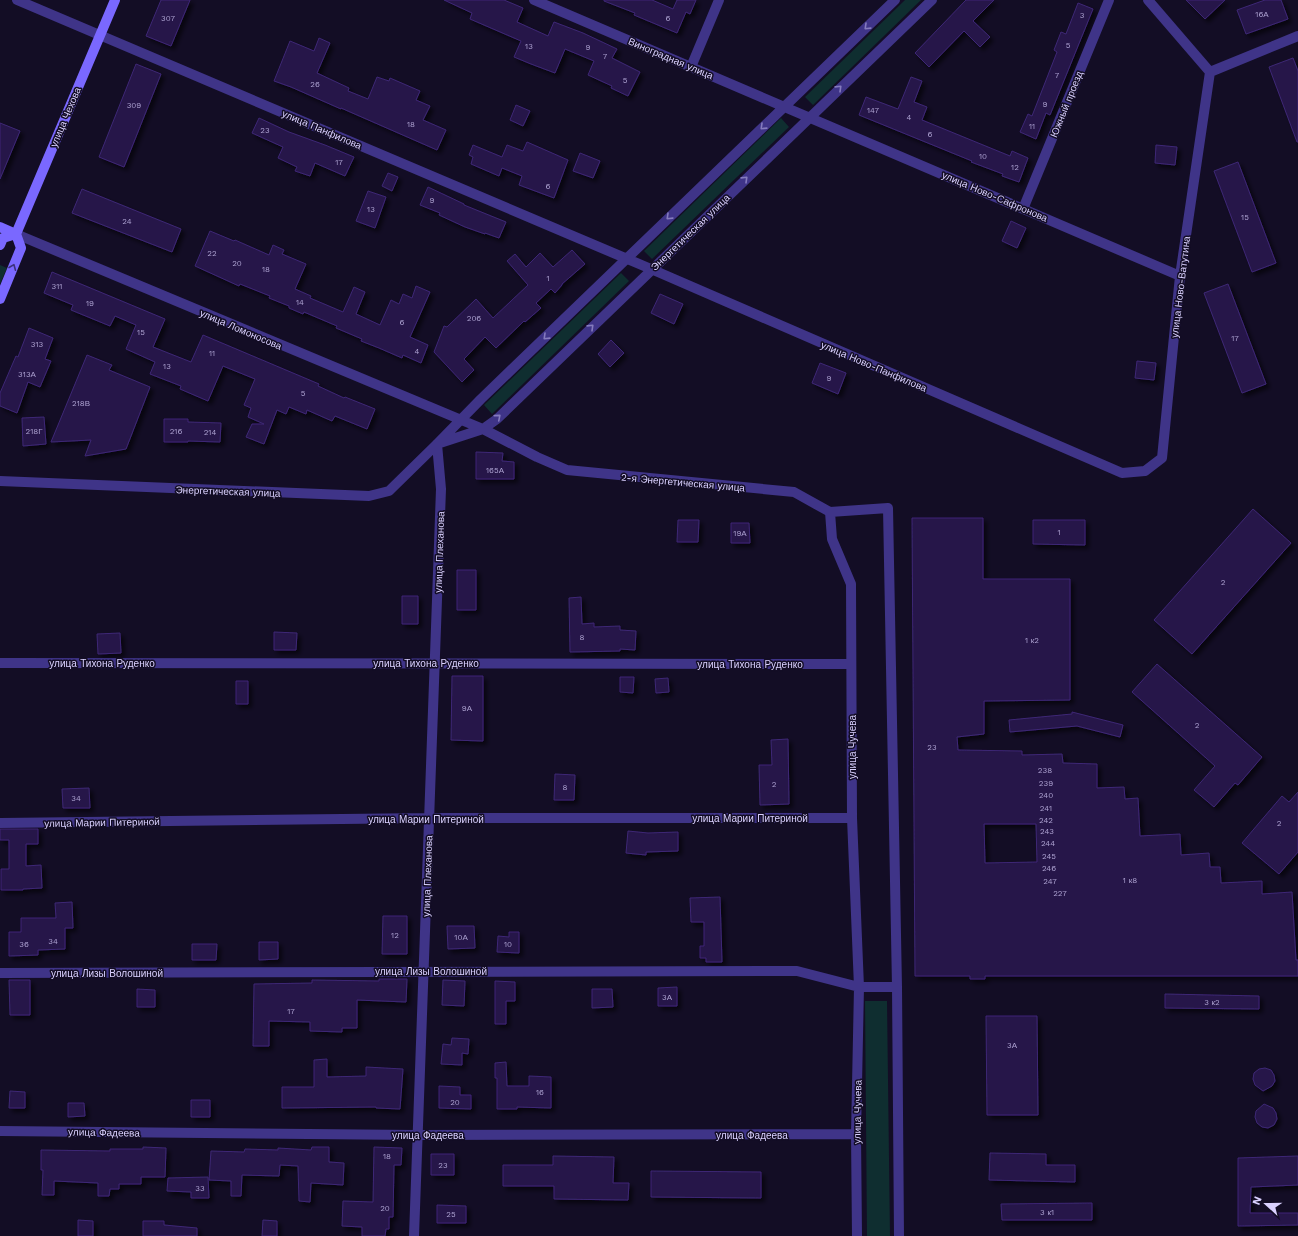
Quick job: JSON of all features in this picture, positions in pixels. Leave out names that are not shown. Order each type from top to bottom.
[{"type":"main road","name":"улица Чехова","points":[[16,234],[115,0]]},
{"type":"main road","name":"улица Ломоносова","points":[[0,227],[16,234]]},
{"type":"main road","points":[[0,245],[3,238],[16,234],[21,248],[0,299]]},
{"type":"street","name":"улица Панфилова","points":[[17,0],[626,259]]},
{"type":"street","name":"Виноградная улица","points":[[534,0],[809,117]]},
{"type":"street","points":[[691,67],[719,0]]},
{"type":"street","name":"Энергетическая улица","points":[[0,481],[369,496],[389,491],[460,420],[895,0]]},
{"type":"street","name":"Энергетическая улица","points":[[437,444],[483,429],[497,418],[932,0]]},
{"type":"street","name":"Южный проезд","points":[[1023,209],[1108,0]]},
{"type":"street","points":[[1148,0],[1210,72],[1298,36]]},
{"type":"street","name":"улица Ново-Ватутина","points":[[1122,473],[1145,471],[1162,458],[1180,276],[1210,72]]},
{"type":"street","name":"улица Ново-Сафронова","points":[[809,117],[1180,276]]},
{"type":"street","name":"улица Ломоносова","points":[[16,234],[483,429]]},
{"type":"street","name":"улица Ново-Панфилова","points":[[626,259],[1122,473]]},
{"type":"street","name":"2-я Энергетическая улица","points":[[483,429],[566,470],[794,492],[830,512]]},
{"type":"street","name":"улица Плеханова","points":[[414,1236],[441,489],[437,444]]},
{"type":"street","points":[[830,512],[888,508],[897,987],[899,1236]]},
{"type":"street","name":"улица Чучева","points":[[830,512],[832,539],[851,584],[852,818],[860,987],[856,1134],[858,1236]]},
{"type":"street","name":"улица Тихона Руденко","points":[[0,663],[851,664]]},
{"type":"street","name":"улица Марии Питериной","points":[[0,822],[429,818],[852,818]]},
{"type":"street","name":"улица Лизы Волошиной","points":[[0,973],[423,971],[797,972],[860,987]]},
{"type":"street","points":[[860,987],[897,987]]},
{"type":"street","name":"улица Фадеева","points":[[0,1131],[417,1135],[856,1134]]},
{"type":"green space","points":[[905,0],[921,0],[813,105],[805,97]]},
{"type":"green space","points":[[781,118],[789,127],[652,259],[644,251]]},
{"type":"green space","points":[[0,265],[7,268],[0,284]]},
{"type":"green space","points":[[621,273],[629,281],[492,414],[484,405]]},
{"type":"green space","points":[[865,1001],[887,1001],[890,1236],[867,1236]]},
{"type":"building","points":[[161,0],[190,0],[171,46],[146,36]]},
{"type":"building","points":[[444,0],[504,0],[523,8],[517,22],[548,36],[554,22],[583,33],[617,49],[612,58],[640,72],[628,96],[611,88],[612,86],[588,75],[594,61],[565,49],[555,73],[514,57],[521,41],[470,19],[472,13]]},
{"type":"building","points":[[604,0],[652,0],[673,9],[677,0],[696,0],[690,14],[686,12],[677,33],[634,15],[635,13]]},
{"type":"building","points":[[966,0],[994,0],[973,21],[990,37],[980,47],[964,31],[929,67],[915,53]]},
{"type":"building","points":[[1186,0],[1225,0],[1205,19]]},
{"type":"building","points":[[1265,0],[1281,0],[1288,19],[1246,34],[1237,10]]},
{"type":"building","points":[[1078,3],[1093,9],[1050,115],[1046,113],[1036,139],[1020,132],[1028,114],[1032,116],[1057,52],[1054,50],[1061,32],[1066,34]]},
{"type":"building","points":[[319,38],[330,43],[317,73],[349,88],[348,91],[368,99],[377,77],[389,81],[390,78],[420,91],[416,100],[430,106],[423,120],[446,130],[437,150],[341,108],[274,81],[290,41],[314,51]]},
{"type":"building","points":[[1293,58],[1298,71],[1298,142],[1269,67]]},
{"type":"building","points":[[136,64],[161,74],[124,167],[99,157]]},
{"type":"building","points":[[911,77],[922,81],[914,102],[927,107],[922,120],[1010,156],[1012,151],[1028,158],[1019,182],[1002,176],[1003,174],[971,162],[972,161],[859,115],[866,97],[898,109]]},
{"type":"building","points":[[516,105],[530,111],[523,126],[510,120]]},
{"type":"building","points":[[259,118],[289,132],[354,157],[345,176],[315,163],[310,176],[295,171],[297,167],[278,158],[283,147],[252,133]]},
{"type":"building","points":[[0,123],[20,131],[0,179]]},
{"type":"building","points":[[527,142],[568,160],[554,198],[519,185],[522,176],[502,168],[499,176],[471,164],[473,157],[469,155],[473,145],[502,157],[507,145],[523,151]]},
{"type":"building","points":[[1156,145],[1177,147],[1175,165],[1155,163]]},
{"type":"building","points":[[580,153],[600,161],[593,178],[573,171]]},
{"type":"building","points":[[1238,162],[1276,263],[1252,272],[1214,171]]},
{"type":"building","points":[[388,173],[398,177],[392,191],[382,186]]},
{"type":"building","points":[[428,187],[464,205],[506,222],[499,238],[465,227],[439,215],[440,213],[420,205]]},
{"type":"building","points":[[82,189],[181,229],[172,252],[72,213]]},
{"type":"building","points":[[368,191],[386,197],[375,228],[356,221]]},
{"type":"building","points":[[1011,221],[1026,228],[1017,248],[1002,241]]},
{"type":"building","points":[[210,231],[269,255],[273,245],[284,250],[282,254],[306,264],[295,289],[311,296],[310,298],[343,312],[354,287],[365,292],[356,314],[380,325],[391,300],[399,304],[403,294],[412,298],[416,286],[430,292],[410,337],[428,345],[421,363],[403,355],[402,358],[361,341],[362,339],[336,328],[337,326],[304,312],[303,314],[289,308],[289,306],[269,298],[270,296],[240,284],[239,286],[195,266]]},
{"type":"building","points":[[572,250],[585,264],[562,284],[555,293],[551,289],[536,303],[541,308],[525,322],[524,321],[496,348],[485,337],[464,359],[474,370],[462,382],[434,352],[444,326],[447,327],[476,299],[493,318],[528,285],[507,261],[515,254],[526,267],[540,253],[553,267]]},
{"type":"building","points":[[52,272],[165,319],[153,347],[191,362],[203,335],[319,384],[318,386],[344,398],[345,397],[375,409],[367,429],[335,416],[332,421],[307,410],[306,414],[289,407],[286,414],[277,410],[264,444],[246,437],[252,424],[264,424],[248,417],[251,408],[244,405],[255,379],[223,366],[208,401],[180,389],[181,386],[150,374],[155,362],[126,349],[136,325],[115,316],[110,326],[71,310],[73,305],[44,293]]},
{"type":"building","points":[[1228,284],[1266,384],[1242,393],[1204,293]]},
{"type":"building","points":[[660,294],[683,304],[674,324],[651,313]]},
{"type":"building","points":[[29,328],[53,338],[45,359],[51,361],[40,387],[28,382],[17,413],[0,406],[0,393],[16,356],[18,357]]},
{"type":"building","points":[[611,340],[624,353],[610,367],[598,354]]},
{"type":"building","points":[[87,355],[112,365],[109,370],[150,387],[126,449],[85,456],[91,440],[51,442]]},
{"type":"building","points":[[1137,361],[1156,363],[1154,380],[1135,378]]},
{"type":"building","points":[[820,363],[846,373],[838,394],[812,383]]},
{"type":"building","points":[[44,417],[46,444],[23,446],[22,418]]},
{"type":"building","points":[[164,419],[188,419],[188,422],[221,423],[220,442],[164,442]]},
{"type":"building","points":[[476,452],[503,453],[502,461],[514,462],[514,479],[476,479]]},
{"type":"building","points":[[1253,509],[1291,543],[1192,654],[1154,620]]},
{"type":"building","points":[[912,518],[983,518],[983,579],[1070,579],[1070,700],[984,701],[984,734],[957,737],[958,750],[1022,751],[1022,755],[1062,754],[1063,763],[1097,764],[1097,788],[1124,787],[1125,799],[1138,798],[1140,836],[1180,834],[1181,855],[1209,853],[1210,867],[1220,867],[1221,883],[1262,881],[1262,894],[1292,892],[1298,976],[985,976],[985,979],[970,979],[970,976],[915,976]],"holes":[[[984,824],[1036,824],[1037,862],[985,863]]]},
{"type":"building","points":[[678,520],[699,520],[698,542],[677,542]]},
{"type":"building","points":[[1033,520],[1085,520],[1085,545],[1033,544]]},
{"type":"building","points":[[731,523],[749,523],[750,543],[731,543]]},
{"type":"building","points":[[457,570],[476,570],[476,610],[457,610]]},
{"type":"building","points":[[402,596],[418,596],[418,624],[402,624]]},
{"type":"building","points":[[581,597],[582,624],[594,623],[594,627],[620,626],[620,630],[636,631],[635,650],[620,649],[620,651],[570,652],[569,598]]},
{"type":"building","points":[[274,632],[297,633],[296,650],[274,650]]},
{"type":"building","points":[[120,633],[121,653],[98,654],[97,634]]},
{"type":"building","points":[[1157,664],[1262,757],[1238,785],[1235,783],[1214,807],[1194,790],[1215,766],[1132,692]]},
{"type":"building","points":[[452,676],[483,676],[483,741],[451,740]]},
{"type":"building","points":[[620,677],[634,677],[633,693],[620,692]]},
{"type":"building","points":[[668,678],[669,692],[656,693],[655,679]]},
{"type":"building","points":[[236,681],[248,681],[248,704],[236,704]]},
{"type":"building","points":[[1072,712],[1123,725],[1120,737],[1077,726],[1010,732],[1009,720],[1072,714]]},
{"type":"building","points":[[788,739],[789,804],[760,805],[759,765],[772,765],[771,740]]},
{"type":"building","points":[[555,774],[575,775],[574,800],[554,800]]},
{"type":"building","points":[[89,788],[90,808],[63,808],[62,789]]},
{"type":"building","points":[[1298,792],[1298,852],[1279,874],[1242,843],[1282,796],[1289,802]]},
{"type":"building","points":[[0,829],[38,829],[38,844],[26,844],[26,866],[41,865],[42,888],[1,890],[1,869],[9,869],[9,840],[0,840]]},
{"type":"building","points":[[628,831],[648,833],[678,832],[678,851],[646,852],[646,855],[626,853]]},
{"type":"building","points":[[720,897],[722,962],[706,962],[706,958],[700,958],[700,946],[704,946],[704,922],[691,922],[690,898]]},
{"type":"building","points":[[72,902],[73,928],[65,928],[65,949],[38,950],[38,955],[9,956],[9,932],[21,932],[21,918],[56,918],[55,903]]},
{"type":"building","points":[[383,916],[407,916],[407,954],[382,954]]},
{"type":"building","points":[[447,926],[474,926],[475,948],[448,949]]},
{"type":"building","points":[[509,932],[519,932],[519,953],[497,952],[498,936],[509,937]]},
{"type":"building","points":[[259,942],[278,942],[278,959],[259,960]]},
{"type":"building","points":[[192,944],[217,944],[216,960],[192,960]]},
{"type":"building","points":[[379,979],[407,979],[406,1002],[357,1000],[357,1028],[342,1028],[342,1032],[310,1031],[310,1022],[269,1021],[269,1046],[253,1046],[254,984],[312,983],[312,980],[379,981]]},
{"type":"building","points":[[9,980],[30,980],[30,1015],[10,1015]]},
{"type":"building","points":[[443,980],[465,981],[464,1006],[442,1005]]},
{"type":"building","points":[[495,981],[515,982],[515,1001],[506,1001],[506,1024],[495,1024]]},
{"type":"building","points":[[677,987],[677,1006],[658,1006],[658,988]]},
{"type":"building","points":[[137,989],[155,990],[155,1007],[137,1007]]},
{"type":"building","points":[[592,989],[612,989],[613,1007],[592,1008]]},
{"type":"building","points":[[1165,994],[1259,996],[1259,1009],[1165,1008]]},
{"type":"building","points":[[986,1016],[1037,1016],[1038,1115],[987,1115]]},
{"type":"building","points":[[452,1038],[469,1039],[468,1054],[462,1053],[462,1065],[441,1064],[443,1044],[451,1045]]},
{"type":"building","points":[[327,1059],[327,1077],[366,1076],[366,1067],[403,1069],[400,1109],[376,1107],[282,1108],[282,1087],[314,1087],[314,1060]]},
{"type":"building","points":[[506,1062],[507,1086],[529,1086],[529,1076],[551,1077],[551,1108],[517,1107],[517,1109],[497,1109],[497,1078],[495,1078],[495,1063]]},
{"type":"building","points":[[1265,1068],[1271,1070],[1275,1081],[1272,1086],[1263,1091],[1255,1085],[1253,1079],[1254,1073],[1259,1069]]},
{"type":"building","points":[[439,1086],[460,1087],[460,1095],[471,1095],[471,1109],[439,1108]]},
{"type":"building","points":[[10,1091],[25,1092],[25,1108],[9,1108]]},
{"type":"building","points":[[191,1100],[210,1100],[210,1117],[191,1117]]},
{"type":"building","points":[[68,1103],[84,1103],[85,1116],[68,1117]]},
{"type":"building","points":[[1264,1104],[1273,1108],[1277,1119],[1274,1125],[1268,1128],[1262,1127],[1257,1123],[1255,1117],[1256,1111]]},
{"type":"building","points":[[143,1147],[166,1148],[165,1177],[141,1177],[141,1184],[119,1184],[119,1189],[110,1189],[109,1196],[98,1196],[98,1183],[54,1181],[54,1195],[42,1195],[43,1170],[41,1170],[41,1150],[110,1151],[110,1149],[143,1149]]},
{"type":"building","points":[[312,1147],[329,1147],[329,1162],[344,1163],[343,1185],[311,1183],[310,1202],[299,1201],[298,1166],[280,1165],[279,1176],[242,1175],[241,1196],[231,1196],[231,1181],[209,1180],[211,1151],[244,1152],[245,1149],[278,1150],[278,1148],[311,1150]]},
{"type":"building","points":[[374,1147],[402,1148],[401,1165],[394,1165],[393,1217],[389,1217],[389,1229],[386,1229],[385,1236],[362,1236],[362,1227],[342,1226],[343,1201],[373,1202]]},
{"type":"building","points":[[990,1153],[1046,1154],[1046,1165],[1075,1165],[1075,1182],[989,1180]]},
{"type":"building","points":[[431,1154],[454,1154],[454,1175],[431,1175]]},
{"type":"building","points":[[553,1156],[614,1157],[613,1183],[629,1183],[628,1200],[554,1199],[554,1186],[503,1186],[503,1165],[553,1165]]},
{"type":"building","points":[[1298,1156],[1298,1185],[1251,1187],[1250,1213],[1298,1213],[1298,1225],[1238,1226],[1238,1158]]},
{"type":"building","points":[[651,1171],[761,1172],[761,1198],[651,1197]]},
{"type":"building","points":[[208,1177],[209,1198],[191,1198],[191,1192],[167,1191],[168,1178]]},
{"type":"building","points":[[1092,1203],[1092,1220],[1002,1220],[1001,1204]]},
{"type":"building","points":[[437,1205],[466,1206],[466,1223],[437,1223]]},
{"type":"building","points":[[78,1220],[93,1221],[93,1236],[78,1236]]},
{"type":"building","points":[[263,1220],[277,1221],[277,1236],[262,1236]]},
{"type":"building","points":[[143,1221],[164,1221],[164,1225],[197,1228],[197,1236],[143,1236]]}]
